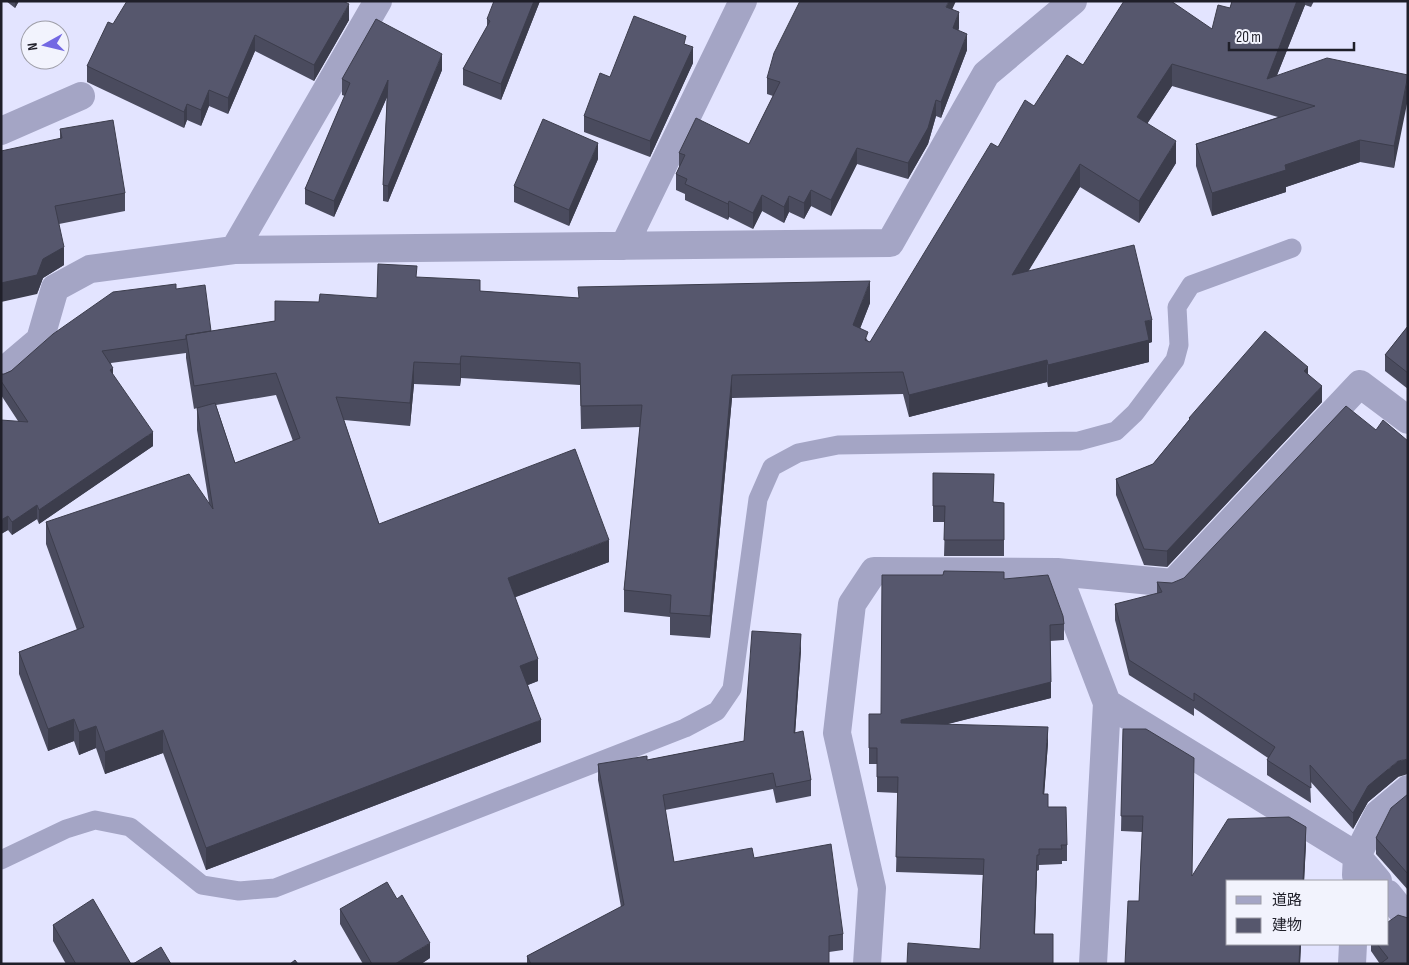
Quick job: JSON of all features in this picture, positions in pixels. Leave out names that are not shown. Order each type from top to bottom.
[{"type":"street","points":[[234,250],[378,1]]},
{"type":"street","points":[[624,246],[743,1]]},
{"type":"street","points":[[1,373],[40,340],[55,288],[90,269],[234,250],[890,243],[986,74],[1073,1]]},
{"type":"street","points":[[1,131],[81,96]]},
{"type":"street","points":[[867,964],[872,888],[837,733],[852,604],[874,571],[1057,572],[1173,583],[1360,384],[1408,420]]},
{"type":"street","points":[[1057,572],[1107,703],[1093,964]]},
{"type":"street","points":[[1107,703],[1376,880]]},
{"type":"street","points":[[1357,868],[1378,814],[1408,789]]},
{"type":"street","points":[[1389,895],[1408,919]]},
{"type":"street","points":[[1352,964],[1353,945]]},
{"type":"lane","points":[[1,860],[66,829],[95,820],[130,827],[202,885],[240,891],[275,888],[685,728],[717,711],[732,689],[758,499],[772,467],[798,453],[838,445],[1079,441],[1116,431],[1135,414],[1175,360],[1179,345],[1177,307],[1191,286],[1292,248]]},
{"type":"building","points":[[127,1],[343,1],[349,4],[314,65],[255,35],[228,98],[209,90],[201,110],[187,104],[184,112],[87,66],[108,22],[113,24]]},
{"type":"building","points":[[494,1],[534,1],[501,84],[463,69],[490,21],[487,19]]},
{"type":"building","points":[[800,1],[949,1],[946,7],[959,12],[953,28],[967,34],[941,102],[936,100],[928,128],[908,163],[857,148],[831,200],[811,190],[804,203],[789,196],[784,207],[762,195],[753,213],[729,201],[728,204],[685,184],[687,179],[676,174],[685,155],[679,153],[696,118],[749,144],[780,82],[767,78],[774,53]]},
{"type":"building","points":[[1124,1],[1171,1],[1212,29],[1218,5],[1230,8],[1232,1],[1297,1],[1267,79],[1327,58],[1408,75],[1394,146],[1360,140],[1285,165],[1286,170],[1212,193],[1196,144],[1315,106],[1172,64],[1137,117],[1176,141],[1139,201],[1080,164],[1012,275],[1134,245],[1152,320],[1145,321],[1149,340],[1048,365],[1047,360],[909,395],[903,372],[732,375],[710,616],[670,613],[671,595],[624,590],[642,405],[581,406],[580,363],[461,356],[460,364],[414,362],[410,403],[336,397],[379,524],[575,449],[609,540],[508,578],[538,659],[520,666],[541,720],[206,848],[163,730],[105,752],[96,726],[79,732],[74,719],[48,729],[19,652],[84,627],[46,522],[189,474],[213,509],[197,408],[215,403],[235,463],[300,438],[276,373],[194,386],[186,335],[275,321],[275,301],[319,302],[320,294],[377,298],[378,264],[417,266],[416,277],[480,280],[480,291],[579,298],[578,287],[870,281],[853,325],[868,332],[865,340],[870,342],[991,143],[998,147],[1025,100],[1034,106],[1067,55],[1083,65]]},
{"type":"building","points":[[634,16],[686,36],[684,44],[693,47],[650,141],[584,116],[600,73],[610,77]]},
{"type":"building","points":[[376,19],[442,54],[388,186],[383,185],[388,80],[334,201],[305,189],[350,83],[342,79]]},
{"type":"building","points":[[543,119],[598,143],[569,210],[514,186]]},
{"type":"building","points":[[113,120],[125,193],[55,206],[64,247],[43,259],[37,275],[1,283],[1,151],[62,138],[60,129]]},
{"type":"building","points":[[176,284],[176,289],[205,285],[211,331],[186,335],[186,339],[102,351],[113,368],[110,370],[153,432],[39,510],[37,505],[12,522],[8,516],[1,520],[1,420],[28,422],[1,381],[1,374],[11,371],[53,334],[113,292]]},
{"type":"building","points":[[1408,326],[1408,373],[1385,355]]},
{"type":"building","points":[[1265,331],[1308,367],[1304,371],[1322,386],[1167,551],[1144,549],[1116,479],[1153,464],[1189,418]]},
{"type":"building","points":[[1346,406],[1376,430],[1383,420],[1408,441],[1408,759],[1398,761],[1368,786],[1353,813],[1310,765],[1311,788],[1267,760],[1275,747],[1194,693],[1194,701],[1129,660],[1115,604],[1162,592],[1157,582],[1172,583],[1184,578]]},
{"type":"building","points":[[933,473],[994,474],[993,502],[1004,503],[1004,540],[944,540],[945,506],[933,506]]},
{"type":"building","points":[[944,571],[1004,572],[1004,579],[1048,575],[1063,616],[1064,624],[1050,625],[1051,682],[901,720],[901,723],[1048,727],[1043,794],[1048,794],[1048,807],[1066,807],[1067,845],[1061,845],[1062,849],[1039,849],[1039,855],[1037,855],[1034,934],[1053,934],[1053,964],[907,964],[908,943],[980,949],[984,859],[896,857],[898,777],[877,777],[877,748],[869,748],[869,714],[881,714],[882,575],[943,575]]},
{"type":"building","points":[[752,631],[801,634],[794,733],[803,731],[811,780],[776,787],[773,773],[663,795],[674,862],[752,848],[754,858],[831,844],[843,934],[829,936],[829,964],[531,964],[527,956],[624,905],[598,764],[647,756],[647,760],[744,741]]},
{"type":"building","points":[[1123,729],[1146,729],[1194,758],[1192,876],[1228,819],[1289,817],[1306,827],[1303,880],[1226,880],[1226,945],[1300,945],[1299,964],[1125,964],[1128,901],[1139,901],[1143,816],[1121,816]]},
{"type":"building","points":[[1408,794],[1408,874],[1376,838],[1391,808]]},
{"type":"building","points":[[387,882],[397,899],[402,895],[430,943],[395,964],[372,964],[340,909]]},
{"type":"building","points":[[93,899],[131,964],[76,964],[53,925]]},
{"type":"building","points":[[1398,915],[1408,918],[1408,964],[1380,964],[1388,958],[1378,945],[1389,945],[1389,921]]},
{"type":"building","points":[[161,947],[171,964],[133,964]]},
{"type":"building","points":[[295,960],[298,964],[290,964]]}]
